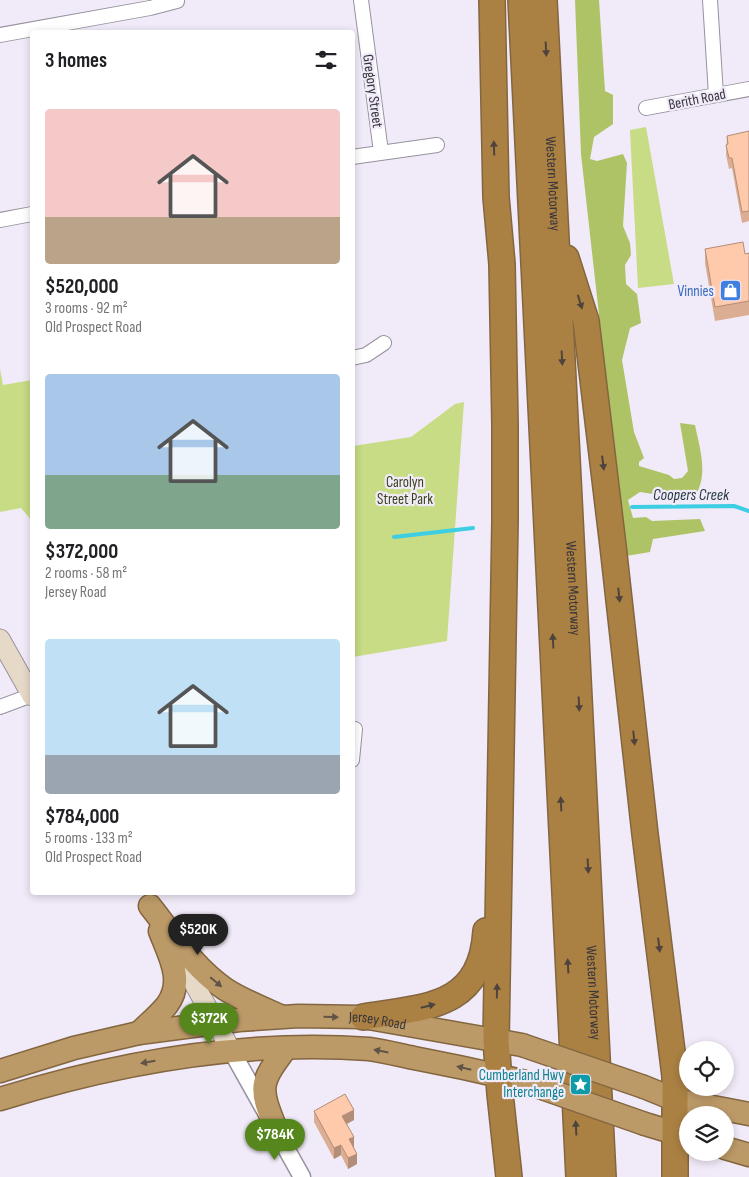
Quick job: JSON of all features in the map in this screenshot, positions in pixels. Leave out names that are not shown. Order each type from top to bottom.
[{"type":"highway","points":[[492,0],[496,197],[502,264],[505,425],[505,541],[496,1040],[509,1177]]},
{"type":"highway","name":"Western Motorway","points":[[521,0],[579,1177]]},
{"type":"highway","name":"Western Motorway","points":[[544,0],[604,1177]]},
{"type":"highway","points":[[363,1017],[428,1006],[446,1001],[468,984],[483,956],[485,941],[494,519],[490,309],[496,197]]},
{"type":"highway","points":[[555,222],[586,321],[613,546],[644,834],[679,1118]]},
{"type":"highway","points":[[146,899],[194,962],[216,982],[238,996],[282,1017]]},
{"type":"highway","points":[[139,1033],[165,1007],[175,989],[175,968],[146,899]]},
{"type":"highway","name":"Jersey Road","points":[[0,1071],[74,1048],[139,1033],[282,1017],[363,1017],[522,1045],[676,1100],[749,1114]]},
{"type":"highway","points":[[276,1129],[266,1105],[265,1082],[269,1071],[286,1048]]},
{"type":"highway","name":"Jersey Road","points":[[0,1099],[110,1069],[231,1050],[286,1048],[371,1049],[524,1082],[679,1134]]},
{"type":"highway","points":[[734,1151],[749,1155]]},
{"type":"highway","points":[[675,1177],[679,1153]]},
{"type":"main road","points":[[0,639],[30,687]]},
{"type":"main road","points":[[146,899],[231,1050]]},
{"type":"street","points":[[0,35],[150,8],[177,0]]},
{"type":"street","name":"Gregory Street","points":[[361,0],[381,152]]},
{"type":"street","points":[[710,0],[716,95]]},
{"type":"street","name":"Berith Road","points":[[646,108],[749,89]]},
{"type":"street","points":[[355,156],[437,145]]},
{"type":"street","points":[[0,220],[30,214]]},
{"type":"street","points":[[355,357],[366,355],[384,344]]},
{"type":"street","points":[[0,707],[30,687]]},
{"type":"street","points":[[231,1050],[302,1177]]},
{"type":"green space","points":[[575,0],[599,0],[605,91],[613,95],[613,124],[594,137],[590,159],[597,161],[623,154],[627,163],[623,226],[630,243],[631,255],[625,265],[626,284],[637,294],[641,323],[630,328],[622,360],[634,432],[644,458],[639,462],[639,466],[669,475],[674,479],[682,478],[688,471],[680,423],[695,425],[702,464],[701,483],[692,500],[640,492],[628,500],[633,518],[646,517],[652,521],[700,519],[705,531],[653,539],[650,552],[626,556],[581,154]]},
{"type":"green space","points":[[646,127],[674,284],[638,288],[630,130]]},
{"type":"green space","points":[[0,369],[3,385],[30,380],[30,519],[21,508],[0,512]]},
{"type":"green space","name":"Carolyn Street Park","points":[[464,402],[447,641],[355,657],[355,446],[411,437],[455,404]]},
{"type":"building","points":[[749,131],[749,211],[742,212],[732,158],[729,158],[726,145],[728,144],[727,136]]},
{"type":"building","name":"Vinnies","points":[[743,242],[745,254],[749,253],[749,301],[715,307],[705,249]]},
{"type":"building","points":[[345,1094],[354,1110],[342,1116],[354,1137],[349,1139],[357,1154],[348,1158],[341,1145],[334,1148],[314,1111]]},
{"type":"waterway","name":"Coopers Creek","points":[[632,507],[734,506],[749,511]]},
{"type":"waterway","name":"Coopers Creek","points":[[394,537],[473,528]]},
{"type":"place","name":"Vinnies","points":[[730,291]]},
{"type":"place","name":"Cumberland Hwy Interchange","points":[[580,1084]]}]
